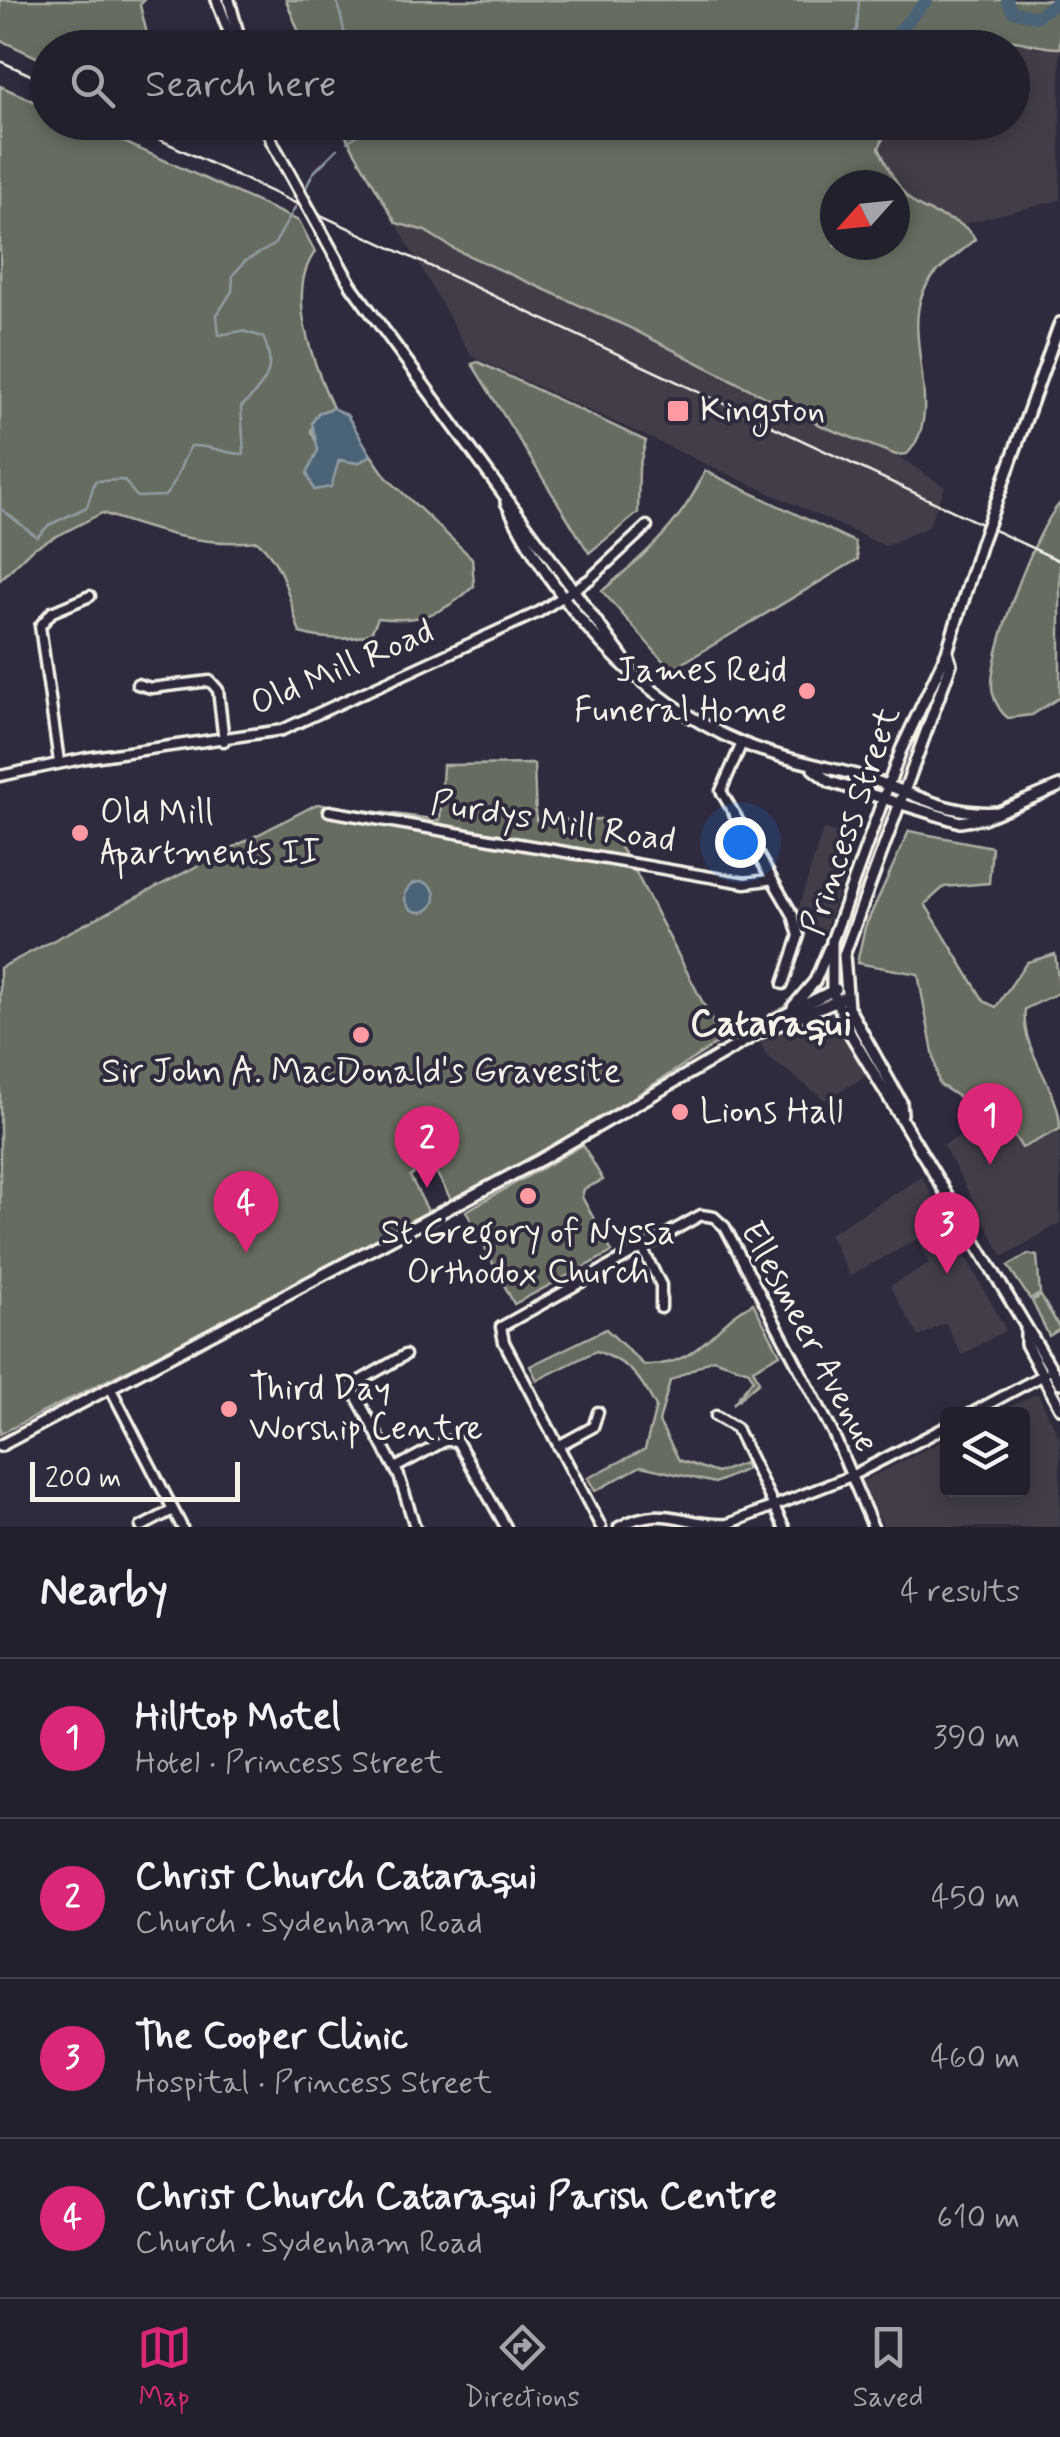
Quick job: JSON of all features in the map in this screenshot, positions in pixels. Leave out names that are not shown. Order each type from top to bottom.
[{"type":"main road","points":[[217,0],[230,30]]},
{"type":"main road","points":[[229,0],[235,30]]},
{"type":"main road","points":[[271,140],[351,286],[626,665]]},
{"type":"main road","name":"Princess Street","points":[[1060,323],[981,543],[947,652],[889,786],[832,941],[839,994],[893,1106],[902,1114],[1026,1329],[1026,1344],[1060,1383]]},
{"type":"main road","points":[[506,502],[524,540],[602,647],[692,716],[742,743],[811,767],[834,768],[953,811],[998,812]]},
{"type":"main road","name":"Princess Street","points":[[839,994],[847,937],[951,664],[947,652]]},
{"type":"main road","points":[[811,767],[830,782],[960,822],[998,812],[1060,786]]},
{"type":"main road","points":[[790,1011],[815,981],[832,941]]},
{"type":"main road","points":[[0,1446],[540,1160],[771,1027],[774,1020],[790,1011],[839,994]]},
{"type":"main road","points":[[771,1027],[779,1028],[839,994]]},
{"type":"main road","name":"Princess Street","points":[[1048,1373],[1060,1408]]},
{"type":"street","name":"Old Mill Road","points":[[0,776],[59,762],[282,730],[564,598],[646,526]]},
{"type":"street","points":[[59,762],[40,626],[52,612],[90,596]]},
{"type":"street","points":[[137,684],[151,688],[210,681],[220,696],[224,740]]},
{"type":"street","points":[[742,743],[720,792],[768,880],[793,915],[799,936],[784,984]]},
{"type":"street","name":"Purdys Mill Road","points":[[329,811],[745,883],[768,880]]},
{"type":"street","name":"Ellesmeer Avenue","points":[[601,1527],[504,1342],[501,1327],[697,1216],[722,1222],[873,1527]]},
{"type":"street","points":[[642,1246],[662,1285],[661,1308]]},
{"type":"street","points":[[405,1355],[351,1386],[396,1468],[415,1527]]},
{"type":"street","points":[[983,1407],[1048,1373]]},
{"type":"street","points":[[111,1389],[182,1527]]},
{"type":"street","points":[[558,1446],[592,1428],[598,1412]]},
{"type":"street","points":[[716,1416],[736,1428],[784,1527]]},
{"type":"street","points":[[620,1527],[656,1514],[711,1527],[851,1476],[940,1430]]},
{"type":"street","points":[[396,1468],[445,1441],[458,1442],[506,1527]]},
{"type":"street","points":[[140,1527],[173,1510]]},
{"type":"shaded area","points":[[1030,46],[1060,48],[1060,200],[962,224],[935,217],[911,201],[910,170],[890,170],[879,148],[882,140],[1030,140]]},
{"type":"shaded area","points":[[396,223],[425,231],[456,250],[626,326],[822,426],[896,455],[945,487],[928,527],[885,546],[471,356]]},
{"type":"shaded area","points":[[823,829],[856,840],[823,937],[803,929],[797,913]]},
{"type":"shaded area","points":[[830,1012],[866,1076],[825,1100],[767,1056],[760,1043]]},
{"type":"shaded area","points":[[1001,1114],[1057,1127],[1060,1133],[1060,1223],[1003,1257],[943,1145]]},
{"type":"shaded area","points":[[922,1177],[1006,1330],[962,1355],[945,1323],[919,1337],[890,1286],[929,1264],[918,1239],[850,1276],[829,1234]]},
{"type":"shaded area","points":[[1038,1393],[1060,1439],[1060,1527],[884,1527],[861,1482],[940,1442],[940,1497],[1030,1497],[1030,1407],[1010,1407]]},
{"type":"green space","points":[[0,0],[144,0],[140,5],[146,30],[30,30],[30,54],[0,40]]},
{"type":"green space","points":[[286,0],[1060,0],[1060,48],[1030,44],[1030,30],[298,30]]},
{"type":"green space","points":[[0,86],[30,99],[30,140],[120,140],[299,221],[315,252],[306,269],[302,309],[311,352],[333,408],[318,413],[311,431],[331,473],[339,460],[358,463],[371,455],[387,478],[472,558],[474,586],[452,604],[430,614],[406,619],[378,618],[371,633],[363,636],[336,639],[308,635],[300,633],[280,572],[257,541],[197,540],[102,513],[32,549],[0,580]]},
{"type":"green space","points":[[348,140],[882,140],[879,148],[890,170],[820,170],[820,260],[910,260],[910,199],[956,222],[975,239],[938,271],[922,295],[918,334],[923,419],[918,438],[907,454],[896,455],[822,426],[626,326],[456,250],[425,231],[396,223]]},
{"type":"green space","points":[[478,362],[646,441],[639,467],[638,513],[589,553],[472,364]]},
{"type":"green space","points":[[705,471],[855,542],[858,559],[671,670],[602,591],[674,522]]},
{"type":"green space","points":[[1060,503],[1060,697],[1032,715],[1008,718],[992,690],[999,644],[1027,563]]},
{"type":"green space","points":[[534,764],[536,820],[601,819],[633,867],[722,1040],[543,1156],[454,1205],[431,1163],[410,1176],[431,1217],[0,1434],[0,968],[317,804],[440,820],[443,765]]},
{"type":"green space","points":[[909,831],[992,847],[989,883],[944,887],[925,904],[984,1001],[996,1007],[1027,962],[1055,954],[1060,992],[1025,1009],[1025,1025],[1054,1098],[1060,1129],[1022,1148],[1001,1115],[980,1124],[968,1103],[939,1084],[918,974],[857,963],[865,927]]},
{"type":"green space","points":[[583,1145],[603,1180],[584,1189],[582,1197],[612,1252],[514,1304],[466,1211]]},
{"type":"green space","points":[[1028,1254],[1037,1256],[1040,1294],[1030,1299],[1008,1266]]},
{"type":"green space","points":[[1041,1296],[1060,1329],[1049,1336],[1032,1301]]},
{"type":"green space","points":[[753,1303],[780,1354],[753,1369],[759,1382],[733,1404],[753,1379],[749,1371],[713,1359],[670,1381],[659,1422],[679,1460],[717,1473],[744,1463],[747,1469],[715,1483],[641,1466],[595,1491],[588,1478],[645,1449],[656,1407],[632,1371],[596,1351],[537,1380],[530,1366],[606,1329],[644,1365],[663,1364],[692,1352]]},
{"type":"water","points":[[333,408],[347,415],[371,455],[358,463],[339,460],[331,487],[314,490],[307,473],[318,450],[312,423],[318,413]]},
{"type":"water","points":[[420,882],[434,891],[435,897],[426,911],[420,912],[406,903],[405,897],[414,883]]},
{"type":"waterway","points":[[337,0],[344,30]]},
{"type":"waterway","points":[[857,30],[859,0]]},
{"type":"waterway","points":[[900,30],[927,0]]},
{"type":"waterway","points":[[1007,0],[1012,11],[1036,17],[1060,0]]},
{"type":"waterway","points":[[304,192],[313,173],[337,149]]},
{"type":"waterway","points":[[0,508],[37,537],[49,525],[87,507],[95,481],[124,480],[137,497],[165,496],[191,446],[244,454],[241,407],[267,376],[269,358],[263,337],[242,331],[219,335],[217,315],[232,291],[233,275],[245,261],[274,245],[296,206]]},
{"type":"railway","points":[[0,61],[30,75]]},
{"type":"railway","points":[[160,140],[1060,561]]},
{"type":"place","name":"Kingston","points":[[678,411]]},
{"type":"place","name":"James Reid Funeral Home","points":[[807,691]]},
{"type":"place","name":"Old Mill Apartments II","points":[[80,833]]},
{"type":"place","name":"Sir John A. MacDonald's Gravesite","points":[[361,1035]]},
{"type":"place","name":"Lions Hall","points":[[680,1112]]},
{"type":"place","name":"Hilltop Motel","points":[[990,1165]]},
{"type":"place","name":"Christ Church Cataraqui","points":[[427,1188]]},
{"type":"place","name":"St Gregory of Nyssa Orthodox Church","points":[[528,1196]]},
{"type":"place","name":"Christ Church Cataraqui Parish Centre","points":[[246,1253]]},
{"type":"place","name":"The Cooper Clinic","points":[[947,1274]]},
{"type":"place","name":"Third Day Worship Centre","points":[[229,1409]]},
{"type":"district","name":"Cataraqui","points":[[771,1024]]}]
